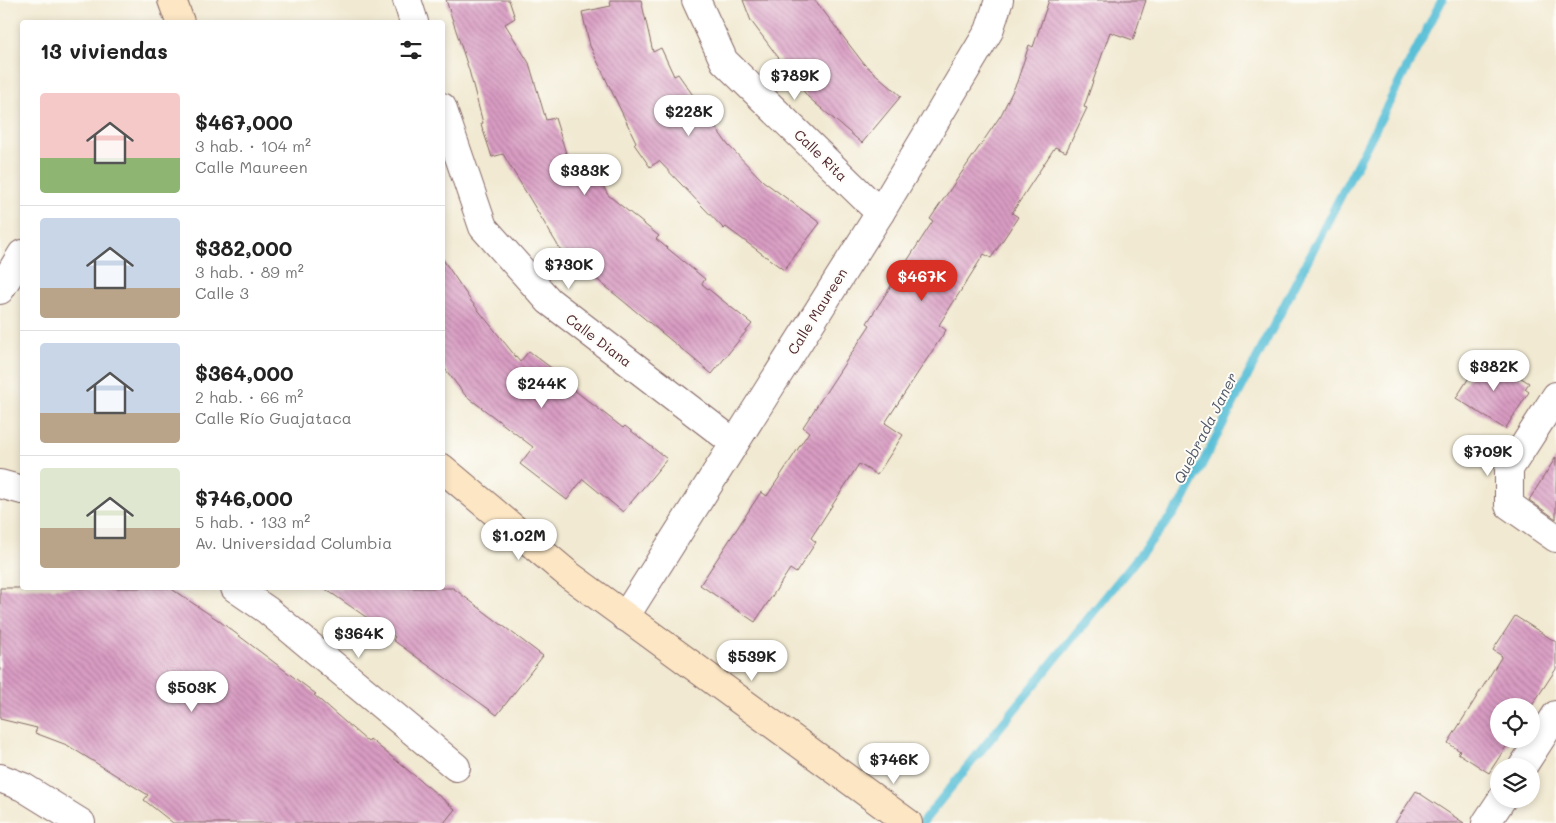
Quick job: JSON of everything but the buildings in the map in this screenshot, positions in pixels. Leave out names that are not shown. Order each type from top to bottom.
[{"type":"main road","points":[[172,0],[179,20]]},
{"type":"main road","points":[[445,471],[553,562],[625,617],[908,823]]},
{"type":"street","points":[[407,0],[413,20]]},
{"type":"street","name":"Calle Rita","points":[[696,0],[724,61],[880,213]]},
{"type":"street","name":"Calle Maureen","points":[[625,617],[880,213],[989,31],[1000,0]]},
{"type":"street","name":"Calle Diana","points":[[445,116],[483,226],[549,301],[734,442]]},
{"type":"street","points":[[0,290],[20,257]]},
{"type":"street","points":[[1556,396],[1509,469],[1510,506],[1556,538]]},
{"type":"street","points":[[0,484],[20,489]]},
{"type":"street","points":[[238,590],[267,610],[456,767]]},
{"type":"street","points":[[1528,758],[1556,715]]},
{"type":"street","points":[[0,778],[23,787],[81,823]]},
{"type":"street","points":[[1486,823],[1496,808]]},
{"type":"waterway","name":"Quebrada Janer","points":[[922,823],[1182,503],[1442,0]]}]
